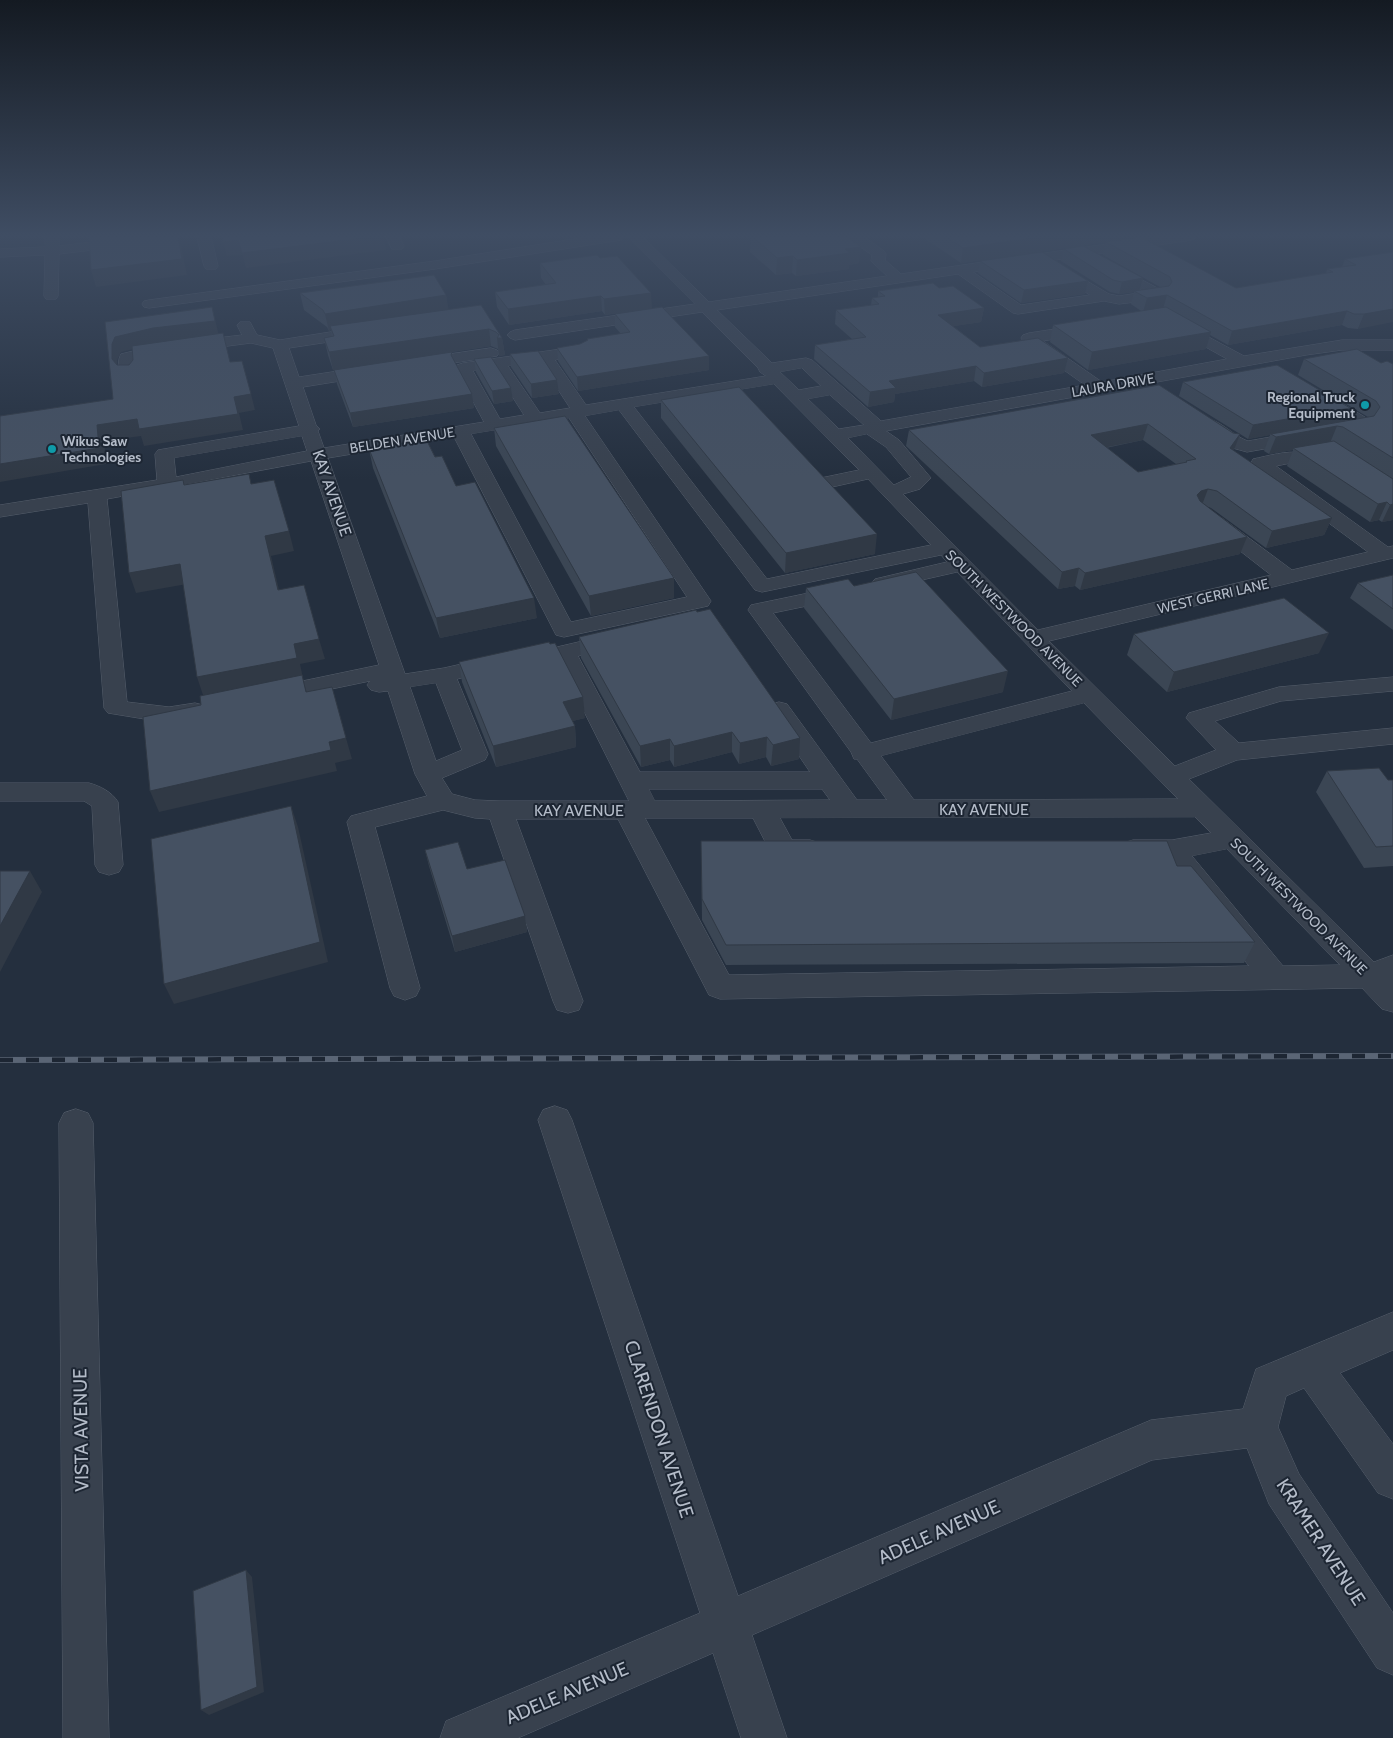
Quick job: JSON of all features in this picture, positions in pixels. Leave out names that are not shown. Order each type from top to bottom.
[{"type":"street","points":[[515,335],[641,317]]},
{"type":"street","name":"SOUTH WESTWOOD AVENUE","points":[[714,317],[834,435],[1232,839],[1381,972],[1393,1000]]},
{"type":"street","points":[[1164,317],[1248,360],[1281,374]]},
{"type":"street","points":[[1099,387],[1029,338],[1105,326]]},
{"type":"street","points":[[128,376],[127,357],[248,331],[280,345],[382,329]]},
{"type":"street","name":"KAY AVENUE","points":[[280,345],[311,430],[428,774],[432,785],[444,801],[475,809],[500,810],[764,811],[849,808],[1201,808]]},
{"type":"street","points":[[1342,345],[1360,359]]},
{"type":"street","name":"LAURA DRIVE","points":[[834,435],[874,428],[960,420],[1099,387],[1248,360],[1342,345],[1393,345]]},
{"type":"street","points":[[404,366],[575,352]]},
{"type":"street","points":[[460,431],[564,630],[700,601],[544,356]]},
{"type":"street","points":[[494,358],[535,418]]},
{"type":"street","points":[[494,358],[463,368],[495,425]]},
{"type":"street","name":"BELDEN AVENUE","points":[[0,511],[167,484],[319,454],[733,386],[806,363],[834,389]]},
{"type":"street","points":[[294,383],[385,369]]},
{"type":"street","points":[[1139,380],[1161,394]]},
{"type":"street","points":[[1191,414],[1235,443],[1247,447],[1360,427],[1362,423],[1298,384]]},
{"type":"street","points":[[733,386],[746,400]]},
{"type":"street","points":[[794,396],[834,389],[874,428],[902,442],[897,451],[922,478],[914,485],[890,492]]},
{"type":"street","points":[[624,404],[762,586],[888,552],[945,548]]},
{"type":"street","points":[[167,484],[164,454],[311,430]]},
{"type":"street","points":[[1330,450],[1260,463],[1388,556]]},
{"type":"street","points":[[810,469],[836,497]]},
{"type":"street","points":[[823,483],[871,473]]},
{"type":"street","points":[[97,495],[116,708],[169,715],[218,705]]},
{"type":"street","points":[[1203,513],[1289,578]]},
{"type":"street","name":"WEST GERRI LANE","points":[[1033,638],[1388,556]]},
{"type":"street","points":[[907,809],[888,782],[863,753],[759,610],[962,566]]},
{"type":"street","points":[[715,617],[564,652],[632,780],[637,810],[720,987],[1275,978],[1381,972]]},
{"type":"street","points":[[255,705],[395,675],[444,675],[516,658]]},
{"type":"street","points":[[428,774],[465,766],[476,754],[444,675]]},
{"type":"street","points":[[1232,752],[1198,718],[1279,694],[1393,684]]},
{"type":"street","points":[[767,691],[849,808]]},
{"type":"street","points":[[863,753],[1089,694]]},
{"type":"street","points":[[1171,777],[1232,752],[1393,736]]},
{"type":"street","points":[[632,780],[830,780]]},
{"type":"street","points":[[0,792],[90,792],[105,802],[109,865]]},
{"type":"street","points":[[405,988],[360,822],[444,801]]},
{"type":"street","points":[[500,810],[568,1001]]},
{"type":"street","points":[[764,811],[783,850],[833,850]]},
{"type":"street","points":[[1112,850],[1172,850],[1232,839]]},
{"type":"street","points":[[1172,850],[1275,978]]},
{"type":"street","name":"CLARENDON AVENUE","points":[[555,1120],[724,1626],[764,1738]]},
{"type":"street","name":"VISTA AVENUE","points":[[76,1123],[86,1738]]},
{"type":"street","points":[[1258,1427],[1270,1383],[1312,1367],[1393,1331]]},
{"type":"street","points":[[1312,1367],[1393,1478]]},
{"type":"street","name":"ADELE AVENUE","points":[[464,1738],[1150,1440],[1258,1427]]},
{"type":"street","name":"KRAMER AVENUE","points":[[1258,1427],[1284,1489],[1393,1652]]},
{"type":"building","points":[[140,317],[214,317],[215,321],[153,328],[115,337],[112,344],[112,359],[117,365],[129,365],[133,360],[132,346],[223,333],[230,362],[242,361],[251,394],[234,397],[238,414],[139,429],[137,419],[97,425],[99,448],[0,464],[0,416],[113,399],[105,322]]},
{"type":"building","points":[[394,317],[489,317],[502,338],[497,338],[499,335],[489,329],[329,352],[324,338],[334,336],[330,326]]},
{"type":"building","points":[[618,317],[672,317],[709,356],[577,377],[557,348],[580,344],[587,339],[630,332]]},
{"type":"building","points":[[844,317],[941,317],[980,347],[1038,338],[1068,358],[984,373],[976,366],[889,381],[896,388],[870,392],[815,345],[866,337]]},
{"type":"building","points":[[1103,317],[1184,317],[1211,332],[1092,352],[1053,325]]},
{"type":"building","points":[[1207,317],[1312,317],[1232,331]]},
{"type":"building","points":[[1357,349],[1381,363],[1387,361],[1393,364],[1393,458],[1343,427],[1337,426],[1276,437],[1271,434],[1374,416],[1380,407],[1376,401],[1304,359]]},
{"type":"building","points":[[538,351],[557,380],[531,384],[510,354]]},
{"type":"building","points":[[452,352],[451,355],[472,394],[350,413],[334,370]]},
{"type":"building","points":[[491,357],[511,388],[492,391],[474,359]]},
{"type":"building","points":[[1277,365],[1350,408],[1253,425],[1183,382]]},
{"type":"building","points":[[1159,385],[1233,433],[1240,434],[1230,448],[1332,518],[1272,531],[1217,491],[1208,489],[1201,491],[1197,495],[1200,501],[1247,537],[1085,573],[1079,568],[1062,572],[909,430]],"holes":[[[1148,424],[1196,459],[1138,472],[1091,435]]]},
{"type":"building","points":[[739,387],[877,534],[786,553],[661,400]]},
{"type":"building","points":[[565,416],[674,578],[589,596],[494,428]]},
{"type":"building","points":[[426,439],[435,457],[442,456],[456,486],[475,482],[534,598],[436,618],[369,449]]},
{"type":"building","points":[[1334,441],[1393,479],[1393,504],[1390,505],[1387,502],[1378,504],[1293,448]]},
{"type":"building","points":[[249,474],[251,484],[274,480],[289,531],[265,536],[278,590],[304,585],[319,639],[294,644],[297,658],[197,677],[180,564],[129,573],[121,491],[183,480],[184,485]]},
{"type":"building","points":[[916,572],[1008,671],[894,699],[806,588],[848,579],[854,586]]},
{"type":"building","points":[[1393,575],[1393,609],[1358,583]]},
{"type":"building","points":[[1284,598],[1329,633],[1174,672],[1134,634]]},
{"type":"building","points":[[710,609],[800,738],[773,745],[767,737],[740,743],[732,732],[674,746],[670,739],[640,746],[579,637],[696,610],[697,612]]},
{"type":"building","points":[[549,642],[550,644],[555,643],[583,697],[563,702],[575,726],[493,746],[459,662]]},
{"type":"building","points":[[302,675],[306,692],[332,687],[346,738],[329,742],[331,750],[150,791],[143,717],[201,705],[200,696]]},
{"type":"building","points":[[1379,768],[1388,780],[1393,780],[1393,846],[1376,847],[1327,771]]},
{"type":"building","points":[[291,806],[320,942],[164,984],[151,839]]},
{"type":"building","points":[[701,841],[1167,841],[1177,866],[1191,866],[1255,942],[726,945],[702,899]]},
{"type":"building","points":[[458,842],[467,869],[505,860],[525,916],[452,936],[425,850]]},
{"type":"building","points":[[0,871],[30,871],[0,926]]},
{"type":"building","points":[[246,1570],[257,1687],[201,1710],[193,1591]]},
{"type":"railway","points":[[0,1060],[1393,1056]]},
{"type":"place","name":"Regional Truck Equipment","points":[[1365,405]]},
{"type":"place","name":"Wikus Saw Technologies","points":[[52,449]]}]
